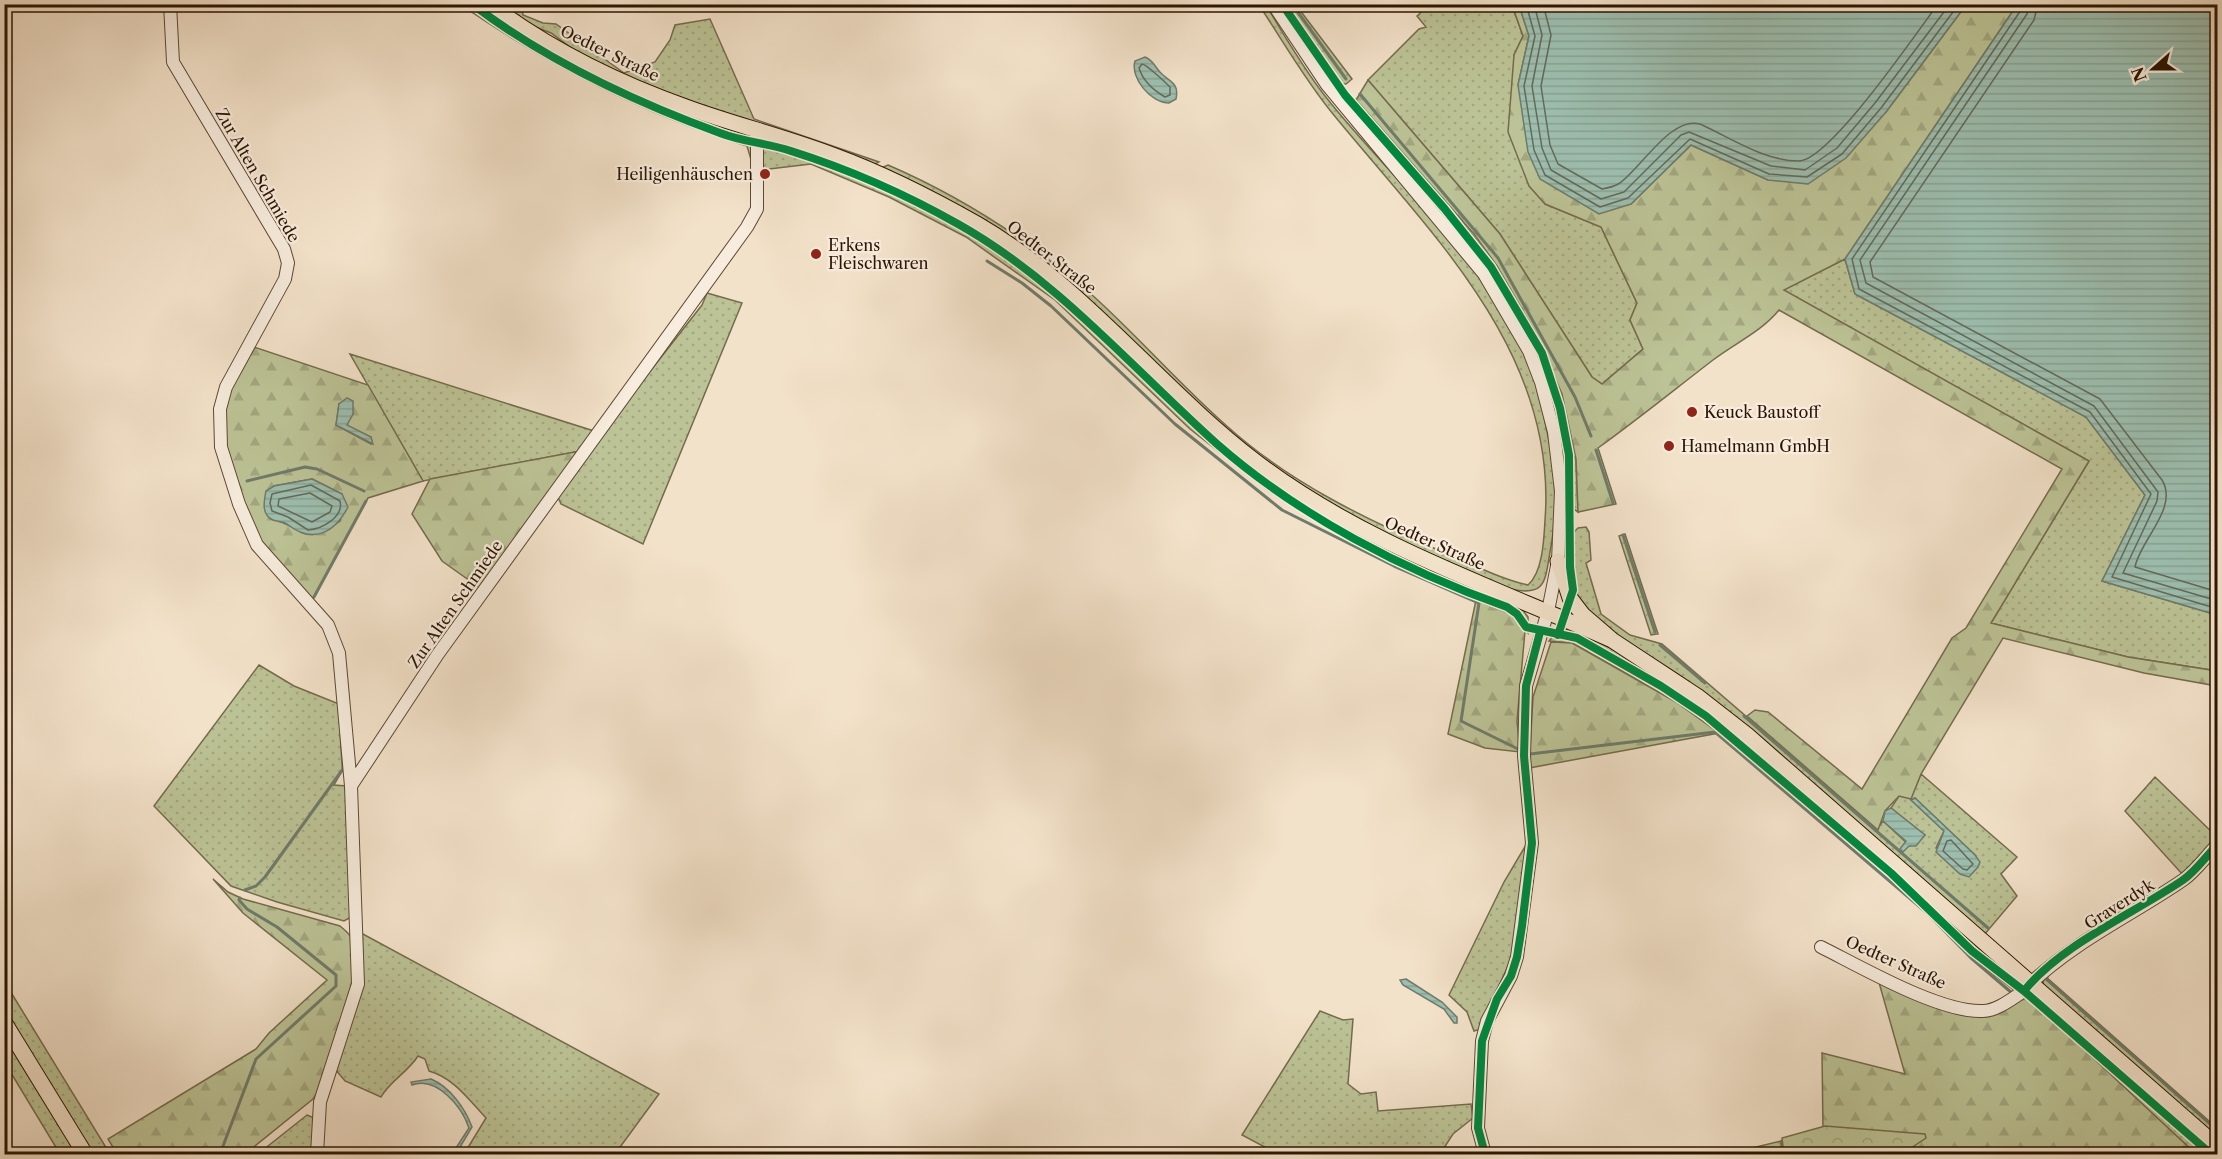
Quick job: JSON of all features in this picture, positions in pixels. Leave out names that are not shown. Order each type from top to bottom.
[{"type":"main road","name":"Oedter Straße","points":[[489,4],[533,35],[608,76],[689,108],[757,129],[869,169],[981,226],[1055,279],[1229,440],[1285,483],[1337,515],[1404,551],[1546,618]]},
{"type":"main road","points":[[1558,561],[1570,598],[1583,615],[1612,640],[1697,696],[1747,735],[2027,987],[2217,1147]]},
{"type":"main road","points":[[1546,618],[1612,640]]},
{"type":"main road","points":[[4,1022],[85,1155]]},
{"type":"street","name":"Zur Alten Schmiede","points":[[170,4],[173,62],[285,249],[288,263],[285,279],[226,387],[220,408],[221,447],[239,504],[257,545],[328,625],[339,653],[351,786],[358,984],[320,1102],[317,1155]]},
{"type":"street","points":[[1273,4],[1327,86],[1484,274],[1529,351],[1549,407],[1558,456],[1561,490],[1558,561],[1546,618],[1526,686],[1524,756],[1532,843],[1521,936],[1511,976],[1497,999],[1482,1041],[1478,1128],[1485,1155]]},
{"type":"street","name":"Zur Alten Schmiede","points":[[351,786],[438,654],[747,227],[757,208],[757,129]]},
{"type":"street","name":"Graverdyk","points":[[2027,987],[2046,969],[2112,922],[2185,879],[2217,843]]},
{"type":"street","name":"Oedter Straße","points":[[1821,947],[1933,1000],[1960,1008],[1984,1012],[2027,987]]},
{"type":"green space","points":[[461,5],[480,5],[504,22],[721,128],[721,135],[747,143],[750,137],[752,163],[747,146],[709,134],[635,104],[563,68]]},
{"type":"green space","points":[[497,5],[514,5],[522,11],[523,15],[543,23],[556,24],[624,73],[655,62],[670,40],[675,25],[710,19],[754,119],[879,162],[873,165],[690,102],[589,61],[551,33],[518,20]]},
{"type":"green space","points":[[1259,5],[1266,5],[1301,63],[1325,96],[1447,234],[1475,270],[1501,308],[1523,348],[1539,391],[1554,476],[1553,537],[1547,571],[1542,584],[1531,591],[1511,589],[1417,548],[1348,514],[1284,475],[1231,435],[1082,295],[881,168],[888,165],[942,191],[969,206],[1044,256],[1091,294],[1228,427],[1303,483],[1386,527],[1496,575],[1528,585],[1537,572],[1543,545],[1544,459],[1531,402],[1509,349],[1480,299],[1446,250],[1323,101]]},
{"type":"green space","points":[[1277,5],[1296,5],[1352,79],[1346,84],[1333,83]]},
{"type":"green space","points":[[1429,5],[1512,5],[1523,36],[1514,55],[1545,204],[1601,227],[1637,303],[1630,320],[1643,349],[1602,384],[1592,377],[1500,234],[1368,80],[1419,29],[1426,27],[1417,16]]},
{"type":"green space","points":[[1512,5],[1519,5],[1529,36],[1518,85],[1631,204],[1691,145],[1768,180],[1886,112],[1966,5],[2017,5],[1845,259],[1784,290],[2089,461],[1991,623],[2128,657],[2217,671],[2217,686],[2144,673],[2003,638],[1921,774],[1911,799],[1899,796],[1885,811],[1878,830],[1747,716],[1755,710],[1768,712],[1862,789],[1952,638],[1966,628],[2062,469],[1779,310],[1756,331],[1713,360],[1598,448],[1616,504],[1578,512],[1576,459],[1562,394],[1535,332],[1497,266],[1474,234],[1356,100],[1368,80],[1500,234],[1592,377],[1602,384],[1643,349],[1630,320],[1637,303],[1601,227],[1545,204],[1529,186],[1508,132],[1514,55],[1523,36]]},
{"type":"green space","points":[[1356,100],[1439,194],[1490,259],[1513,293],[1534,329],[1560,387],[1574,450],[1566,450],[1553,398],[1535,350],[1506,298],[1475,254],[1355,110]]},
{"type":"green space","points":[[769,138],[861,171],[997,242],[1343,525],[1411,561],[1522,609],[1528,617],[1528,633],[1511,614],[1401,569],[1361,548],[1269,491],[1190,429],[1055,300],[966,237],[889,197],[811,164],[769,169],[760,166],[763,142]]},
{"type":"green space","points":[[1845,259],[1855,294],[2086,417],[2145,495],[2102,581],[2217,615],[2217,671],[2128,657],[1991,623],[2089,461],[1783,290]]},
{"type":"green space","points":[[707,293],[742,303],[643,544],[561,504],[557,495],[600,435],[702,305]]},
{"type":"green space","points":[[251,346],[368,385],[423,481],[368,498],[312,600],[278,565],[260,542],[243,509],[230,466],[225,423],[226,404],[232,382]],"holes":[[[339,404],[353,414],[347,422],[348,427],[371,437],[371,444],[336,425]],[[312,479],[342,494],[340,521],[310,535],[271,519],[274,486]]]},
{"type":"green space","points":[[350,354],[594,431],[580,451],[423,481]]},
{"type":"green space","points":[[580,451],[480,588],[442,561],[412,514],[430,479]]},
{"type":"green space","points":[[1575,456],[1578,512],[1568,505],[1566,464]]},
{"type":"green space","points":[[1586,527],[1589,532],[1591,560],[1586,563],[1601,614],[1630,635],[1662,644],[1877,829],[1883,821],[1910,846],[1925,835],[1891,808],[1899,796],[1911,798],[1921,774],[2017,857],[2001,874],[2017,896],[1984,935],[1730,715],[1680,675],[1611,632],[1583,608],[1570,588],[1565,560],[1572,534],[1578,528]],"holes":[[[1915,798],[1975,855],[1936,848],[1944,831],[1911,800]]]},
{"type":"green space","points":[[1625,534],[1658,634],[1651,635],[1619,536]]},
{"type":"green space","points":[[1476,600],[1511,614],[1525,631],[1517,721],[1520,752],[1485,748],[1448,734]]},
{"type":"green space","points":[[1565,629],[1598,642],[1631,659],[1696,702],[2022,982],[2015,991],[1970,956],[1939,924],[1719,733],[1635,678],[1572,643],[1549,641],[1556,632]]},
{"type":"green space","points":[[1551,642],[1572,643],[1676,702],[1719,733],[1529,768],[1533,697]]},
{"type":"green space","points":[[259,665],[294,686],[339,704],[343,769],[334,785],[346,786],[353,916],[344,921],[231,886],[154,806]]},
{"type":"green space","points":[[2155,777],[2217,837],[2183,875],[2125,811]]},
{"type":"green space","points":[[1526,845],[1513,951],[1481,1029],[1474,1031],[1467,1012],[1449,995],[1504,882]]},
{"type":"green space","points":[[213,879],[228,892],[243,899],[340,926],[348,934],[354,944],[355,977],[341,1034],[323,1084],[313,1099],[245,1154],[117,1154],[108,1139],[256,1049],[269,1033],[327,980],[243,913]]},
{"type":"green space","points":[[361,933],[659,1094],[615,1154],[464,1154],[486,1118],[454,1084],[429,1071],[425,1059],[418,1056],[381,1097],[345,1081],[335,1069]]},
{"type":"green space","points":[[2045,976],[2217,1128],[2217,1139],[2046,989],[2043,983]]},
{"type":"green space","points":[[1878,979],[1966,1014],[2016,993],[2031,1000],[2196,1154],[1782,1154],[1781,1141],[1823,1129],[1822,1053],[1905,1074]]},
{"type":"green space","points":[[4,981],[110,1154],[91,1154],[5,1012]]},
{"type":"green space","points":[[2030,994],[2038,998],[2217,1154],[2196,1154],[2024,997]]},
{"type":"green space","points":[[1320,1011],[1343,1020],[1353,1019],[1348,1084],[1361,1094],[1376,1092],[1378,1111],[1471,1104],[1473,1118],[1453,1134],[1440,1154],[1278,1154],[1242,1135]]},
{"type":"green space","points":[[5,1034],[78,1154],[60,1154],[5,1063]]},
{"type":"green space","points":[[307,1115],[314,1118],[316,1154],[258,1154]]},
{"type":"green space","points":[[1825,1126],[1925,1134],[1926,1138],[1902,1154],[1784,1154],[1782,1138]]},
{"type":"green space","points":[[1781,1141],[1782,1154],[1727,1154]]},
{"type":"water","points":[[1519,4],[1966,5],[1886,112],[1846,158],[1808,184],[1768,180],[1691,145],[1631,204],[1599,214],[1540,179],[1528,152],[1518,85],[1529,36]]},
{"type":"water","points":[[2017,5],[2217,5],[2217,615],[2102,581],[2145,495],[2086,417],[1855,294],[1845,259]]},
{"type":"water","points":[[1145,57],[1174,84],[1176,99],[1169,103],[1162,102],[1143,88],[1134,68],[1135,61]]},
{"type":"water","points":[[347,398],[353,401],[353,414],[347,425],[371,437],[373,444],[336,425],[339,404]]},
{"type":"water","points":[[312,479],[342,494],[348,507],[336,524],[329,530],[314,535],[305,534],[285,523],[269,518],[264,507],[266,491],[274,486]]},
{"type":"water","points":[[1915,798],[1980,862],[1969,877],[1960,874],[1936,852],[1944,831],[1911,800]]},
{"type":"water","points":[[1891,808],[1925,835],[1916,846],[1909,846],[1903,852],[1900,849],[1906,841],[1883,821],[1885,811]]},
{"type":"water","points":[[1406,979],[1442,1002],[1457,1017],[1457,1023],[1454,1023],[1444,1009],[1403,985],[1400,980]]},
{"type":"water","points":[[431,1079],[444,1087],[456,1099],[472,1127],[456,1154],[452,1154],[469,1128],[461,1111],[447,1095],[430,1085],[421,1083],[412,1085],[411,1082]]},
{"type":"waterway","points":[[1292,4],[1346,79]]},
{"type":"waterway","points":[[1360,94],[1498,258],[1575,397],[1591,436]]},
{"type":"waterway","points":[[987,261],[1022,283],[1051,306],[1175,424],[1282,510],[1394,566],[1479,603],[1461,721],[1520,750]]},
{"type":"waterway","points":[[1596,450],[1613,503]]},
{"type":"waterway","points":[[247,481],[305,467],[317,469],[364,491]]},
{"type":"waterway","points":[[314,597],[366,501]]},
{"type":"waterway","points":[[1623,535],[1655,632]]},
{"type":"waterway","points":[[1660,645],[1705,683]]},
{"type":"waterway","points":[[1744,716],[1988,928]]},
{"type":"waterway","points":[[1530,754],[1715,732],[1927,913],[1971,958],[2012,993]]},
{"type":"waterway","points":[[245,890],[256,886],[265,877],[343,769],[341,736]]},
{"type":"waterway","points":[[220,1154],[256,1059],[336,986],[336,975],[277,927],[247,909],[239,900],[240,898]]},
{"type":"waterway","points":[[2048,975],[2046,979],[2218,1131]]},
{"type":"cycle path","points":[[472,4],[530,44],[623,93],[687,121],[729,136],[782,148],[855,174],[897,192],[958,224],[1029,271],[1093,326],[1217,444],[1283,495],[1318,518],[1392,559],[1507,607],[1517,614],[1526,627],[1577,638],[1661,686],[1706,716],[1891,873],[1972,951],[2024,991],[2211,1154]]},
{"type":"cycle path","points":[[1282,4],[1345,95],[1444,208],[1491,267],[1542,353],[1560,408],[1569,455],[1570,567],[1573,590],[1558,635]]},
{"type":"cycle path","points":[[1485,1154],[1478,1128],[1482,1041],[1497,999],[1511,976],[1522,926],[1532,843],[1524,756],[1526,686],[1540,632]]},
{"type":"cycle path","points":[[2024,991],[2040,974],[2078,944],[2183,880],[2218,844]]},
{"type":"place","name":"Heiligenhäuschen","points":[[765,174]]},
{"type":"place","name":"Erkens Fleischwaren","points":[[816,254]]},
{"type":"place","name":"Keuck Baustoff","points":[[1692,412]]},
{"type":"place","name":"Hamelmann GmbH","points":[[1669,446]]}]
